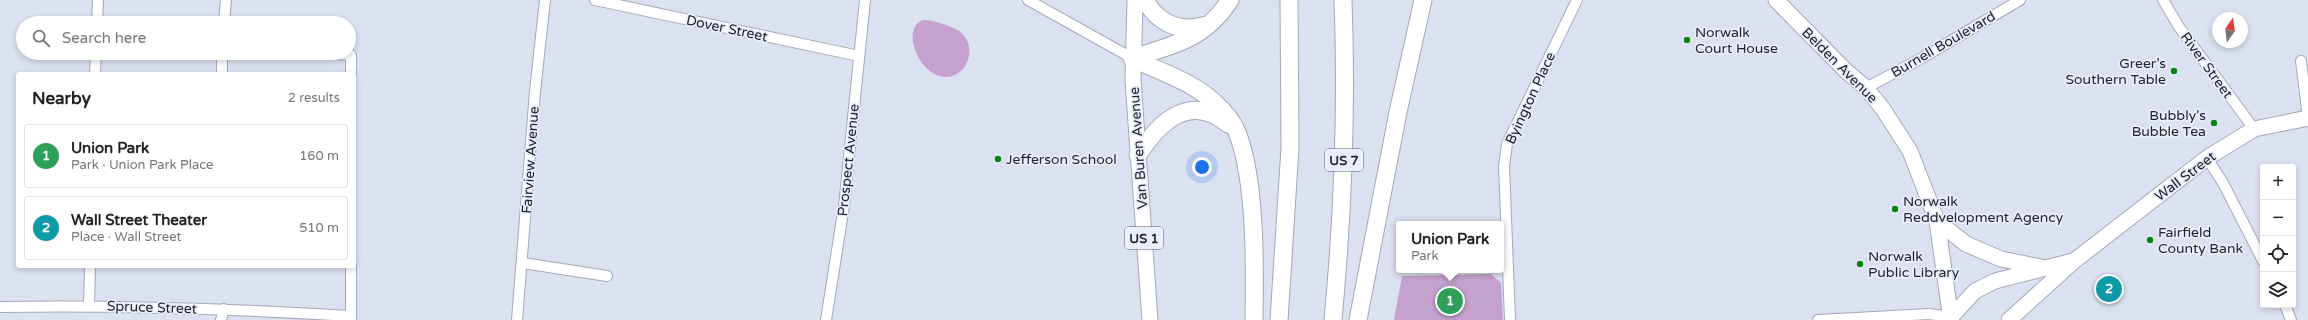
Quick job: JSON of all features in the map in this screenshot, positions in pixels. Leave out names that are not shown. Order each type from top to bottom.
[{"type":"highway","points":[[1145,0],[1160,19],[1174,26],[1191,29],[1214,21]]},
{"type":"highway","points":[[1132,58],[1186,41],[1214,21],[1230,0]]},
{"type":"highway","points":[[1279,320],[1290,148],[1289,0]]},
{"type":"highway","name":"US 7","points":[[1333,320],[1344,153],[1345,64],[1343,0]]},
{"type":"highway","points":[[1358,320],[1398,112],[1423,0]]},
{"type":"highway","points":[[1132,58],[1206,95],[1224,111],[1237,132],[1245,166],[1250,209],[1254,263],[1254,320]]},
{"type":"highway","points":[[1138,155],[1158,128],[1175,116],[1184,112],[1203,111],[1211,114],[1220,118],[1237,132]]},
{"type":"main road","name":"Van Buren Avenue","points":[[1135,0],[1132,58],[1150,320]]},
{"type":"main road","name":"Belden Avenue","points":[[1776,0],[1846,71],[1866,88],[1883,109],[1910,151],[1937,221],[1952,319]]},
{"type":"main road","name":"Wall Street","points":[[2009,319],[2074,261],[2207,158],[2254,129],[2308,118]]},
{"type":"main road","name":"Wall Street","points":[[1937,221],[1966,244],[2001,259],[2044,267]]},
{"type":"main road","name":"Wall Street","points":[[1952,319],[1975,291],[1995,281],[2044,267],[2074,261]]},
{"type":"street","points":[[97,16],[98,0]]},
{"type":"street","points":[[225,16],[226,0]]},
{"type":"street","name":"Fairview Avenue","points":[[517,320],[523,263],[535,91],[545,0]]},
{"type":"street","name":"Dover Street","points":[[594,0],[859,56]]},
{"type":"street","name":"Prospect Avenue","points":[[826,320],[844,206],[865,0]]},
{"type":"street","points":[[1028,0],[1132,58]]},
{"type":"street","name":"Byington Place","points":[[1510,320],[1504,268],[1504,166],[1507,144],[1577,0]]},
{"type":"street","name":"Burnell Boulevard","points":[[1866,88],[1922,58],[2020,0]]},
{"type":"street","name":"River Street","points":[[2163,0],[2179,27],[2254,129]]},
{"type":"street","points":[[95,72],[96,60]]},
{"type":"street","points":[[222,60],[222,72]]},
{"type":"street","points":[[351,60],[351,72]]},
{"type":"street","points":[[2301,61],[2308,118]]},
{"type":"street","points":[[2207,158],[2223,183],[2260,255]]},
{"type":"street","points":[[523,263],[607,276]]},
{"type":"street","points":[[89,305],[90,268]]},
{"type":"street","points":[[351,268],[351,318]]},
{"type":"street","name":"Spruce Street","points":[[0,307],[89,305],[224,309],[351,318]]},
{"type":"street","points":[[2286,308],[2291,320]]},
{"type":"street","points":[[221,320],[224,309]]},
{"type":"street","points":[[1818,320],[1929,314],[1952,319]]},
{"type":"shaded area","points":[[924,20],[947,25],[959,31],[968,42],[969,56],[964,68],[958,73],[952,76],[941,76],[931,72],[923,64],[913,43],[913,33],[916,24]]},
{"type":"shaded area","points":[[1491,274],[1501,283],[1503,320],[1394,320],[1402,276]]},
{"type":"place","name":"Norwalk Court House","points":[[1687,40]]},
{"type":"place","name":"Greer’s Southern Table","points":[[2174,71]]},
{"type":"place","name":"Bubbly's Bubble Tea","points":[[2214,123]]},
{"type":"place","name":"Jefferson School","points":[[998,159]]},
{"type":"place","name":"Norwalk Reddvelopment Agency","points":[[1895,209]]},
{"type":"place","name":"Fairfield County Bank","points":[[2150,240]]},
{"type":"place","name":"Norwalk Public Library","points":[[1860,264]]},
{"type":"place","name":"Wall Street Theater","points":[[2109,289]]},
{"type":"place","name":"Union Park","points":[[1450,301]]}]
